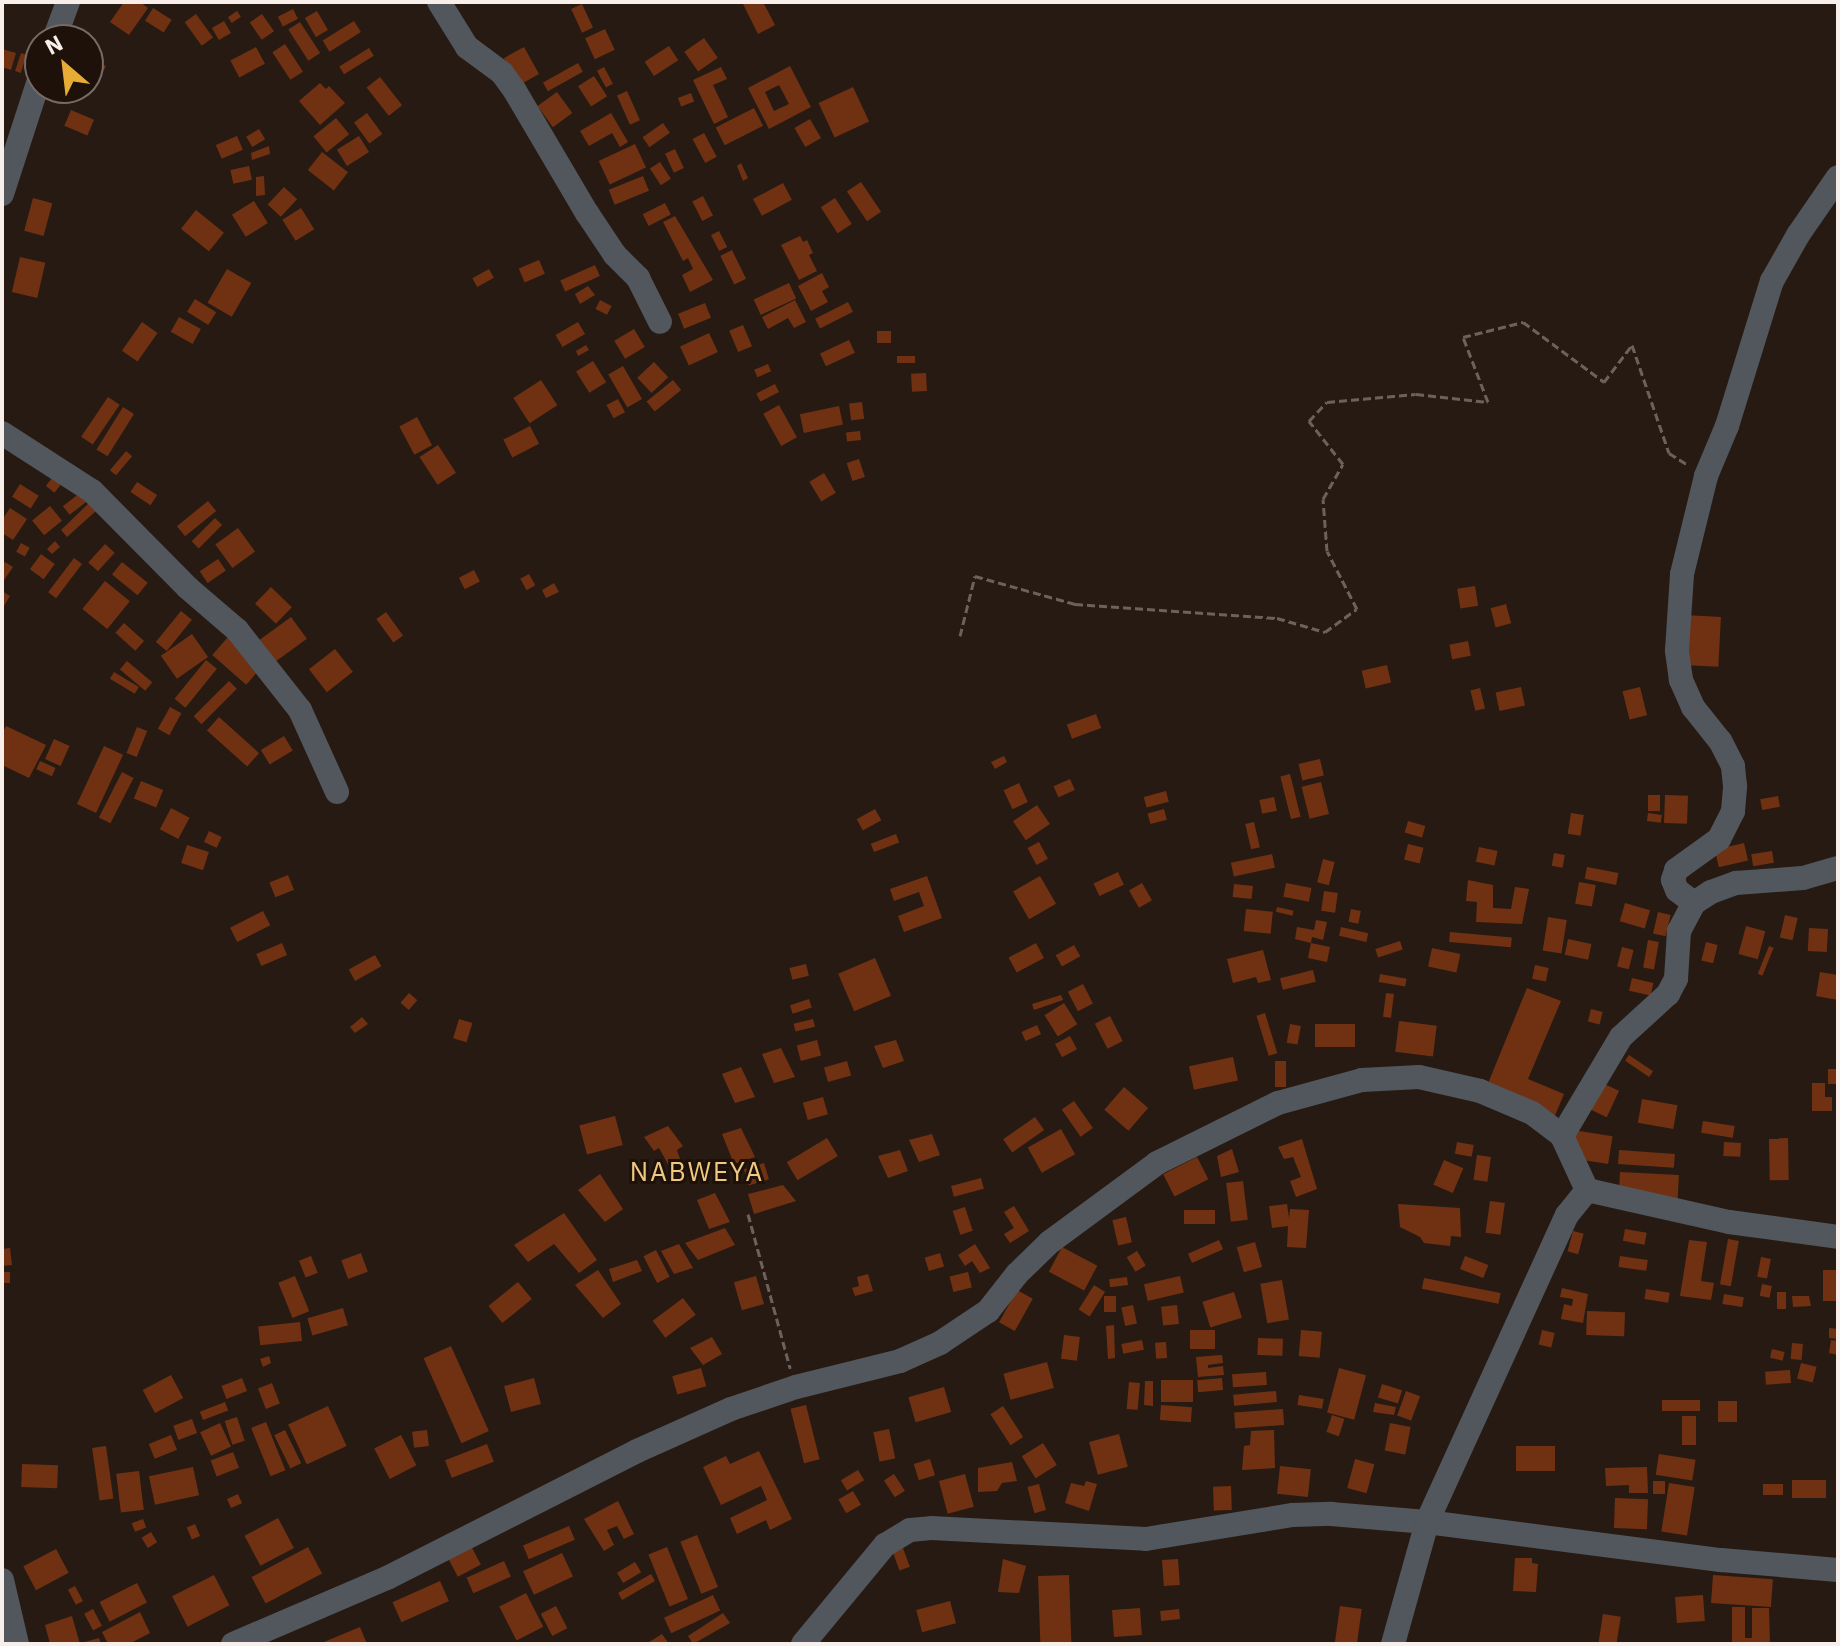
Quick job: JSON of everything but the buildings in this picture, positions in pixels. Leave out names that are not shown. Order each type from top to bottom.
[{"type":"street","points":[[60,24],[68,2]]},
{"type":"street","points":[[439,2],[467,47],[502,73],[515,91],[587,213],[615,255],[638,278],[660,322]]},
{"type":"street","points":[[2,194],[10,138],[27,104]]},
{"type":"street","points":[[1694,903],[1677,890],[1673,880],[1676,870],[1719,839],[1733,811],[1735,786],[1733,766],[1720,741],[1693,707],[1681,680],[1677,650],[1682,574],[1706,476],[1727,426],[1772,281],[1798,235],[1838,177]]},
{"type":"street","points":[[2,433],[92,491],[188,588],[237,630],[300,710],[337,792]]},
{"type":"street","points":[[1562,1136],[1621,1037],[1668,994],[1676,979],[1679,931],[1694,903],[1736,883],[1803,878],[1838,868]]},
{"type":"street","points":[[238,1643],[387,1578],[637,1451],[731,1409],[796,1387],[869,1371],[940,1343],[988,1311],[1017,1274],[1050,1242],[1157,1163],[1278,1103],[1362,1080],[1419,1077],[1480,1091],[1532,1113],[1562,1136],[1587,1190]]},
{"type":"street","points":[[1587,1190],[1729,1222],[1838,1237]]},
{"type":"street","points":[[1393,1644],[1427,1522],[1567,1215],[1587,1190]]},
{"type":"street","points":[[803,1644],[872,1558],[897,1535],[910,1530],[992,1529],[1146,1539],[1293,1515],[1331,1514],[1427,1522],[1721,1560],[1838,1570]]},
{"type":"street","points":[[2,1580],[17,1644]]},
{"type":"path","points":[[960,636],[975,576],[1075,604],[1277,618],[1325,632],[1357,609],[1327,551],[1323,499],[1343,464],[1309,421],[1327,402],[1416,394],[1488,402],[1463,337],[1523,322],[1604,382],[1632,345],[1669,453],[1706,476]]},
{"type":"path","points":[[748,1214],[796,1387]]},
{"type":"district","name":"NABWEYA","points":[[697,1172]]}]
